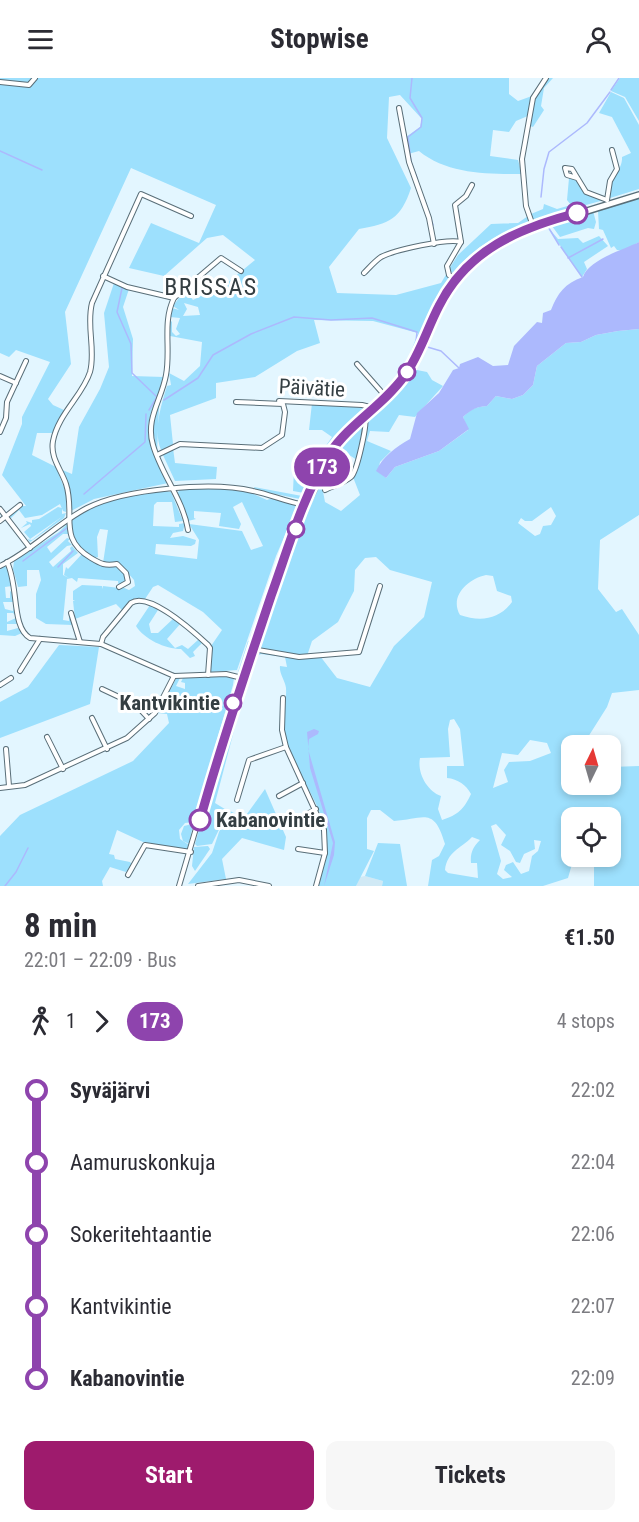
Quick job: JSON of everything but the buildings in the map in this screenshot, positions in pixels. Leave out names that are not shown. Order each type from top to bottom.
[{"type":"main road","points":[[306,505],[330,454],[364,416],[386,397],[411,367],[442,299],[455,279],[483,252],[533,226],[608,202],[639,195]]},
{"type":"street","points":[[0,82],[29,85],[35,78]]},
{"type":"street","points":[[533,226],[526,206],[522,159],[533,98],[546,78]]},
{"type":"street","points":[[399,108],[409,162],[429,218],[434,244]]},
{"type":"street","points":[[577,178],[586,192],[608,202],[610,181],[617,169],[612,150]]},
{"type":"street","points":[[455,279],[448,272],[448,263],[461,242],[455,205],[466,196],[472,185]]},
{"type":"street","points":[[119,587],[128,582],[126,573],[117,564],[103,565],[74,546],[67,488],[55,459],[53,442],[69,405],[90,372],[88,319],[104,276],[141,194],[191,216]]},
{"type":"street","points":[[363,273],[383,256],[434,244],[461,242]]},
{"type":"street","points":[[188,530],[173,488],[151,440],[151,423],[166,376],[168,317],[174,298],[221,258],[242,271]]},
{"type":"street","points":[[104,276],[127,287],[174,298]]},
{"type":"street","points":[[0,432],[6,415],[7,402],[26,361]]},
{"type":"street","points":[[357,364],[386,397]]},
{"type":"street","points":[[0,376],[16,383]]},
{"type":"street","name":"Päivätie","points":[[249,402],[253,400],[322,403],[374,408]]},
{"type":"street","points":[[157,455],[180,444],[258,448],[268,445],[283,434],[285,406],[236,402]]},
{"type":"street","points":[[0,414],[6,415]]},
{"type":"street","points":[[324,490],[348,479],[355,473],[367,426],[364,416]]},
{"type":"street","points":[[0,566],[30,548],[69,518],[100,502],[173,488],[231,487],[301,501],[306,505],[242,678],[180,886]]},
{"type":"street","points":[[0,521],[20,505]]},
{"type":"street","points":[[0,509],[30,548]]},
{"type":"street","points":[[7,562],[15,580],[19,626],[27,636],[101,644],[174,676],[208,675],[242,678]]},
{"type":"street","points":[[253,648],[299,657],[359,652],[380,586]]},
{"type":"street","points":[[101,644],[103,637],[131,603],[142,600],[185,623],[208,645],[210,648],[208,675]]},
{"type":"street","points":[[71,613],[80,642]]},
{"type":"street","points":[[20,671],[40,639]]},
{"type":"street","points":[[0,788],[25,784],[63,769],[127,738],[160,707],[174,676]]},
{"type":"street","points":[[0,686],[11,678]]},
{"type":"street","points":[[102,689],[136,705],[149,719]]},
{"type":"street","points":[[283,698],[282,730],[286,747],[324,830],[325,852],[316,886]]},
{"type":"street","points":[[92,718],[106,749]]},
{"type":"street","points":[[47,737],[63,769]]},
{"type":"street","points":[[237,800],[249,760],[286,747]]},
{"type":"street","points":[[6,749],[9,786]]},
{"type":"street","points":[[279,796],[303,783]]},
{"type":"street","points":[[295,821],[316,809]]},
{"type":"street","points":[[128,875],[145,845],[191,851]]},
{"type":"street","points":[[298,849],[325,852]]},
{"type":"street","points":[[198,886],[239,880],[268,886]]},
{"type":"shaded area","points":[[0,78],[509,78],[509,94],[518,101],[532,96],[530,115],[516,121],[509,132],[493,130],[490,156],[518,160],[522,174],[468,171],[442,164],[419,151],[408,154],[406,137],[420,127],[422,119],[400,95],[389,97],[387,138],[411,188],[398,213],[386,222],[359,229],[329,267],[337,293],[396,295],[441,283],[447,273],[449,278],[437,296],[410,354],[418,333],[373,321],[314,320],[320,343],[297,351],[255,377],[216,383],[216,398],[170,415],[173,444],[161,450],[158,426],[167,386],[171,385],[169,373],[184,381],[200,366],[202,342],[170,336],[169,339],[170,320],[172,332],[176,336],[180,334],[176,329],[180,318],[170,317],[172,308],[179,310],[173,306],[185,290],[193,300],[227,283],[255,260],[223,235],[207,238],[164,276],[129,268],[151,223],[199,243],[216,205],[131,168],[65,312],[71,364],[48,399],[53,405],[64,410],[53,433],[37,433],[32,455],[56,467],[66,493],[66,512],[60,504],[42,515],[25,518],[19,510],[10,519],[8,517],[21,506],[26,506],[2,475],[22,424],[22,417],[50,362],[16,350],[9,357],[0,353]],"holes":[[[184,303],[198,307],[200,315],[183,316],[187,309]]]},
{"type":"shaded area","points":[[547,78],[553,78],[544,88],[541,106],[544,110],[533,127],[530,126],[534,99]]},
{"type":"shaded area","points":[[620,78],[639,78],[639,121],[625,97],[611,91]]},
{"type":"shaded area","points":[[611,92],[624,98],[639,125],[639,189],[610,198],[610,185],[620,167],[622,157],[631,153],[612,117],[599,113]]},
{"type":"shaded area","points":[[569,178],[576,179],[585,193],[604,200],[532,220],[531,214],[543,209],[544,204],[557,209],[571,205],[567,200]]},
{"type":"shaded area","points":[[639,198],[639,242],[624,251],[617,250],[614,246],[611,248],[603,230],[599,229],[598,211]]},
{"type":"shaded area","points":[[593,211],[596,222],[594,229],[588,228],[560,237],[552,226]]},
{"type":"shaded area","points":[[528,216],[530,222],[487,242],[453,273],[450,272],[449,269],[458,255],[491,224],[518,223]]},
{"type":"shaded area","points":[[530,223],[484,249],[454,275],[488,243],[509,231]]},
{"type":"shaded area","points":[[546,225],[558,239],[578,238],[583,243],[599,236],[608,246],[584,262],[587,269],[582,277]]},
{"type":"shaded area","points":[[639,242],[639,329],[596,335],[581,342],[566,343],[537,366],[533,385],[523,395],[512,399],[496,396],[487,406],[476,408],[463,417],[469,429],[439,451],[395,467],[386,478],[376,471],[390,452],[410,439],[417,413],[439,393],[453,370],[459,368],[460,364],[478,357],[493,366],[508,365],[514,346],[537,322],[542,323],[543,313],[551,310],[559,294],[567,286],[583,277],[586,271],[599,260]]},
{"type":"shaded area","points":[[114,283],[129,289],[123,307],[133,339],[132,376],[164,377],[148,426],[150,443],[168,483],[94,499],[71,511],[69,491],[60,469],[72,474],[79,427],[109,367],[104,313]]},
{"type":"shaded area","points":[[639,329],[639,515],[600,540],[598,589],[616,612],[622,609],[639,635],[639,690],[612,693],[607,707],[589,735],[561,735],[561,795],[621,795],[621,767],[639,766],[639,886],[594,886],[594,867],[621,867],[621,807],[561,807],[561,867],[571,867],[568,878],[543,886],[428,886],[432,860],[439,856],[445,844],[437,824],[432,819],[420,817],[394,821],[380,810],[371,810],[367,818],[367,849],[374,851],[356,886],[318,886],[325,864],[326,836],[319,810],[285,740],[286,688],[280,666],[287,667],[285,657],[261,654],[257,656],[247,683],[245,677],[254,652],[275,652],[299,659],[320,656],[337,678],[370,687],[394,646],[424,617],[432,582],[390,570],[376,557],[365,558],[355,570],[354,591],[338,622],[312,641],[307,656],[259,649],[270,606],[310,499],[331,455],[347,435],[364,420],[357,460],[340,449],[333,459],[339,469],[321,481],[325,502],[341,511],[360,495],[353,477],[368,416],[403,384],[412,369],[427,372],[432,380],[443,386],[415,417],[399,415],[389,432],[370,431],[367,441],[391,451],[380,462],[378,471],[386,478],[395,467],[439,451],[468,430],[463,417],[473,409],[487,406],[496,396],[512,399],[523,395],[533,385],[537,366],[566,343],[581,342],[596,335]],"holes":[[[551,507],[556,516],[551,525],[543,526],[540,534],[535,536],[518,523],[521,518],[525,521],[532,521]],[[493,576],[497,591],[511,596],[512,602],[501,613],[489,618],[460,615],[457,608],[459,595],[467,584],[479,577]],[[454,719],[460,729],[464,766],[447,766],[447,778],[461,783],[471,794],[460,811],[442,820],[438,809],[441,796],[427,786],[419,764],[420,758],[450,757],[448,729],[450,720]],[[530,740],[547,743],[551,753],[530,761],[509,762],[504,770],[508,782],[493,788],[502,753],[518,755]],[[496,824],[506,835],[501,845],[510,851],[516,862],[520,863],[524,854],[535,849],[534,840],[541,841],[538,851],[532,856],[529,871],[521,874],[513,862],[506,865],[504,870],[512,877],[503,879],[497,874],[501,861],[491,826]],[[472,837],[480,840],[472,850],[471,859],[471,863],[477,863],[478,878],[448,873],[445,870],[448,859]]]},
{"type":"shaded area","points":[[165,386],[159,407],[157,453],[152,423]]},
{"type":"shaded area","points":[[312,403],[366,408],[334,436],[304,493],[293,491],[294,469],[305,469],[306,446],[325,447],[332,437],[322,430],[309,430]]},
{"type":"shaded area","points":[[173,448],[175,463],[217,467],[216,479],[175,481],[163,455]]},
{"type":"shaded area","points":[[219,487],[249,492],[267,500],[273,498],[298,505],[276,556],[237,670],[210,672],[211,646],[222,630],[203,612],[158,585],[153,587],[145,599],[135,598],[122,610],[116,604],[75,619],[73,591],[82,585],[102,586],[103,589],[103,586],[119,588],[118,581],[78,578],[77,582],[72,578],[67,579],[63,620],[69,621],[69,614],[73,625],[46,624],[36,618],[36,594],[41,580],[39,570],[27,570],[27,586],[18,587],[13,569],[14,561],[59,532],[67,524],[68,534],[63,534],[47,547],[51,553],[67,538],[70,539],[68,541],[72,545],[67,546],[49,562],[53,567],[71,551],[72,546],[78,553],[63,564],[63,575],[69,578],[64,575],[66,567],[68,569],[82,554],[105,567],[114,564],[122,569],[128,580],[122,587],[129,590],[135,586],[134,580],[119,563],[103,563],[108,530],[100,529],[97,537],[98,557],[95,558],[75,540],[71,523],[87,510],[101,504],[149,492],[171,492],[183,521],[175,522],[172,502],[157,502],[154,505],[153,526],[179,527],[179,524],[185,523],[183,531],[173,533],[170,538],[183,536],[196,540],[195,544],[191,546],[156,544],[155,554],[197,559],[199,540],[189,524],[242,531],[251,550],[263,546],[242,502],[233,507],[241,524],[239,529],[219,526],[221,513],[194,511],[196,519],[188,521],[177,494],[180,489]]},
{"type":"shaded area","points":[[254,487],[302,496],[300,499],[255,490]]},
{"type":"shaded area","points":[[58,507],[62,508],[62,514],[66,513],[64,518],[30,542],[27,539],[32,540],[63,516],[30,539],[24,532],[31,526],[30,524],[21,528],[27,523],[26,521],[32,523],[32,520],[39,519]]},
{"type":"shaded area","points":[[290,525],[293,525],[292,536],[254,640],[250,637]]},
{"type":"shaded area","points":[[4,566],[8,568],[14,591],[12,592],[12,586],[5,587],[6,598],[10,598],[10,591],[15,595],[15,602],[3,602],[5,609],[13,611],[15,604],[16,616],[13,613],[7,613],[7,622],[16,618],[17,624],[7,624],[7,631],[18,628],[22,633],[15,636],[0,635],[0,568]]},
{"type":"shaded area","points":[[150,605],[158,610],[149,624],[151,633],[158,633],[174,618],[181,623],[167,639],[175,648],[182,645],[188,649],[199,639],[203,642],[193,652],[195,656],[190,658],[181,649],[168,647],[156,642],[140,631],[136,626]]},
{"type":"shaded area","points":[[248,641],[253,641],[248,658],[238,672]]},
{"type":"shaded area","points":[[59,645],[99,647],[90,704],[0,738],[0,702],[28,687]]},
{"type":"shaded area","points":[[227,675],[234,678],[233,685],[193,822],[185,823],[179,830],[180,839],[189,845],[188,850],[143,842],[117,830],[109,854],[114,855],[115,859],[130,862],[132,865],[126,872],[110,867],[102,881],[103,886],[0,886],[0,836],[20,815],[133,761],[169,723],[167,714],[157,713],[177,677],[180,678],[176,686],[185,689],[185,683],[181,682],[183,678]]},
{"type":"shaded area","points":[[246,685],[215,803],[228,811],[212,844],[197,846],[195,844],[234,707]]},
{"type":"shaded area","points":[[228,704],[229,711],[195,822]]},
{"type":"shaded area","points":[[314,729],[319,731],[309,739],[308,747],[307,732]]},
{"type":"shaded area","points":[[309,751],[335,842],[334,855],[324,886],[333,843],[310,768]]},
{"type":"shaded area","points":[[265,789],[286,837],[284,850],[242,838],[222,859],[226,879],[188,884],[212,853],[219,832],[230,811],[244,818]]},
{"type":"shaded area","points":[[192,824],[189,844],[183,841],[181,834],[184,826]]},
{"type":"shaded area","points":[[378,843],[400,844],[407,886],[382,886],[383,881],[365,876]]},
{"type":"shaded area","points":[[208,846],[210,849],[195,871],[192,866],[194,847]]},
{"type":"shaded area","points":[[365,876],[383,881],[382,886],[356,886],[360,877]]},
{"type":"waterway","points":[[412,78],[410,98],[422,118],[421,127],[408,137],[411,162],[417,178]]},
{"type":"waterway","points":[[611,90],[619,78]]},
{"type":"waterway","points":[[541,197],[544,169],[549,152],[587,123],[610,92]]},
{"type":"waterway","points":[[0,151],[42,170]]},
{"type":"waterway","points":[[424,198],[433,225]]},
{"type":"waterway","points":[[547,225],[559,245]]},
{"type":"waterway","points":[[568,258],[603,239]]},
{"type":"waterway","points":[[561,247],[582,277]]},
{"type":"waterway","points":[[122,288],[117,312],[131,344],[132,373],[157,397],[149,410]]},
{"type":"waterway","points":[[164,400],[198,378],[213,355],[251,334],[294,317],[331,320],[372,318],[417,332],[416,342]]},
{"type":"waterway","points":[[424,346],[441,351],[459,368]]},
{"type":"waterway","points":[[84,494],[145,442],[146,414]]},
{"type":"waterway","points":[[23,561],[67,528]]},
{"type":"waterway","points":[[58,567],[73,551]]},
{"type":"waterway","points":[[5,886],[16,872],[28,848]]},
{"type":"bus line","name":"173","points":[[200,820],[233,703],[285,556],[324,463],[344,435],[386,397],[404,377],[416,357],[442,299],[455,279],[468,265],[494,244],[512,235],[577,213]]},
{"type":"place","name":"Kantvikintie","points":[[233,703]]},
{"type":"place","name":"Kabanovintie","points":[[200,820]]},
{"type":"district","name":"BRISSAS","points":[[211,287]]}]
